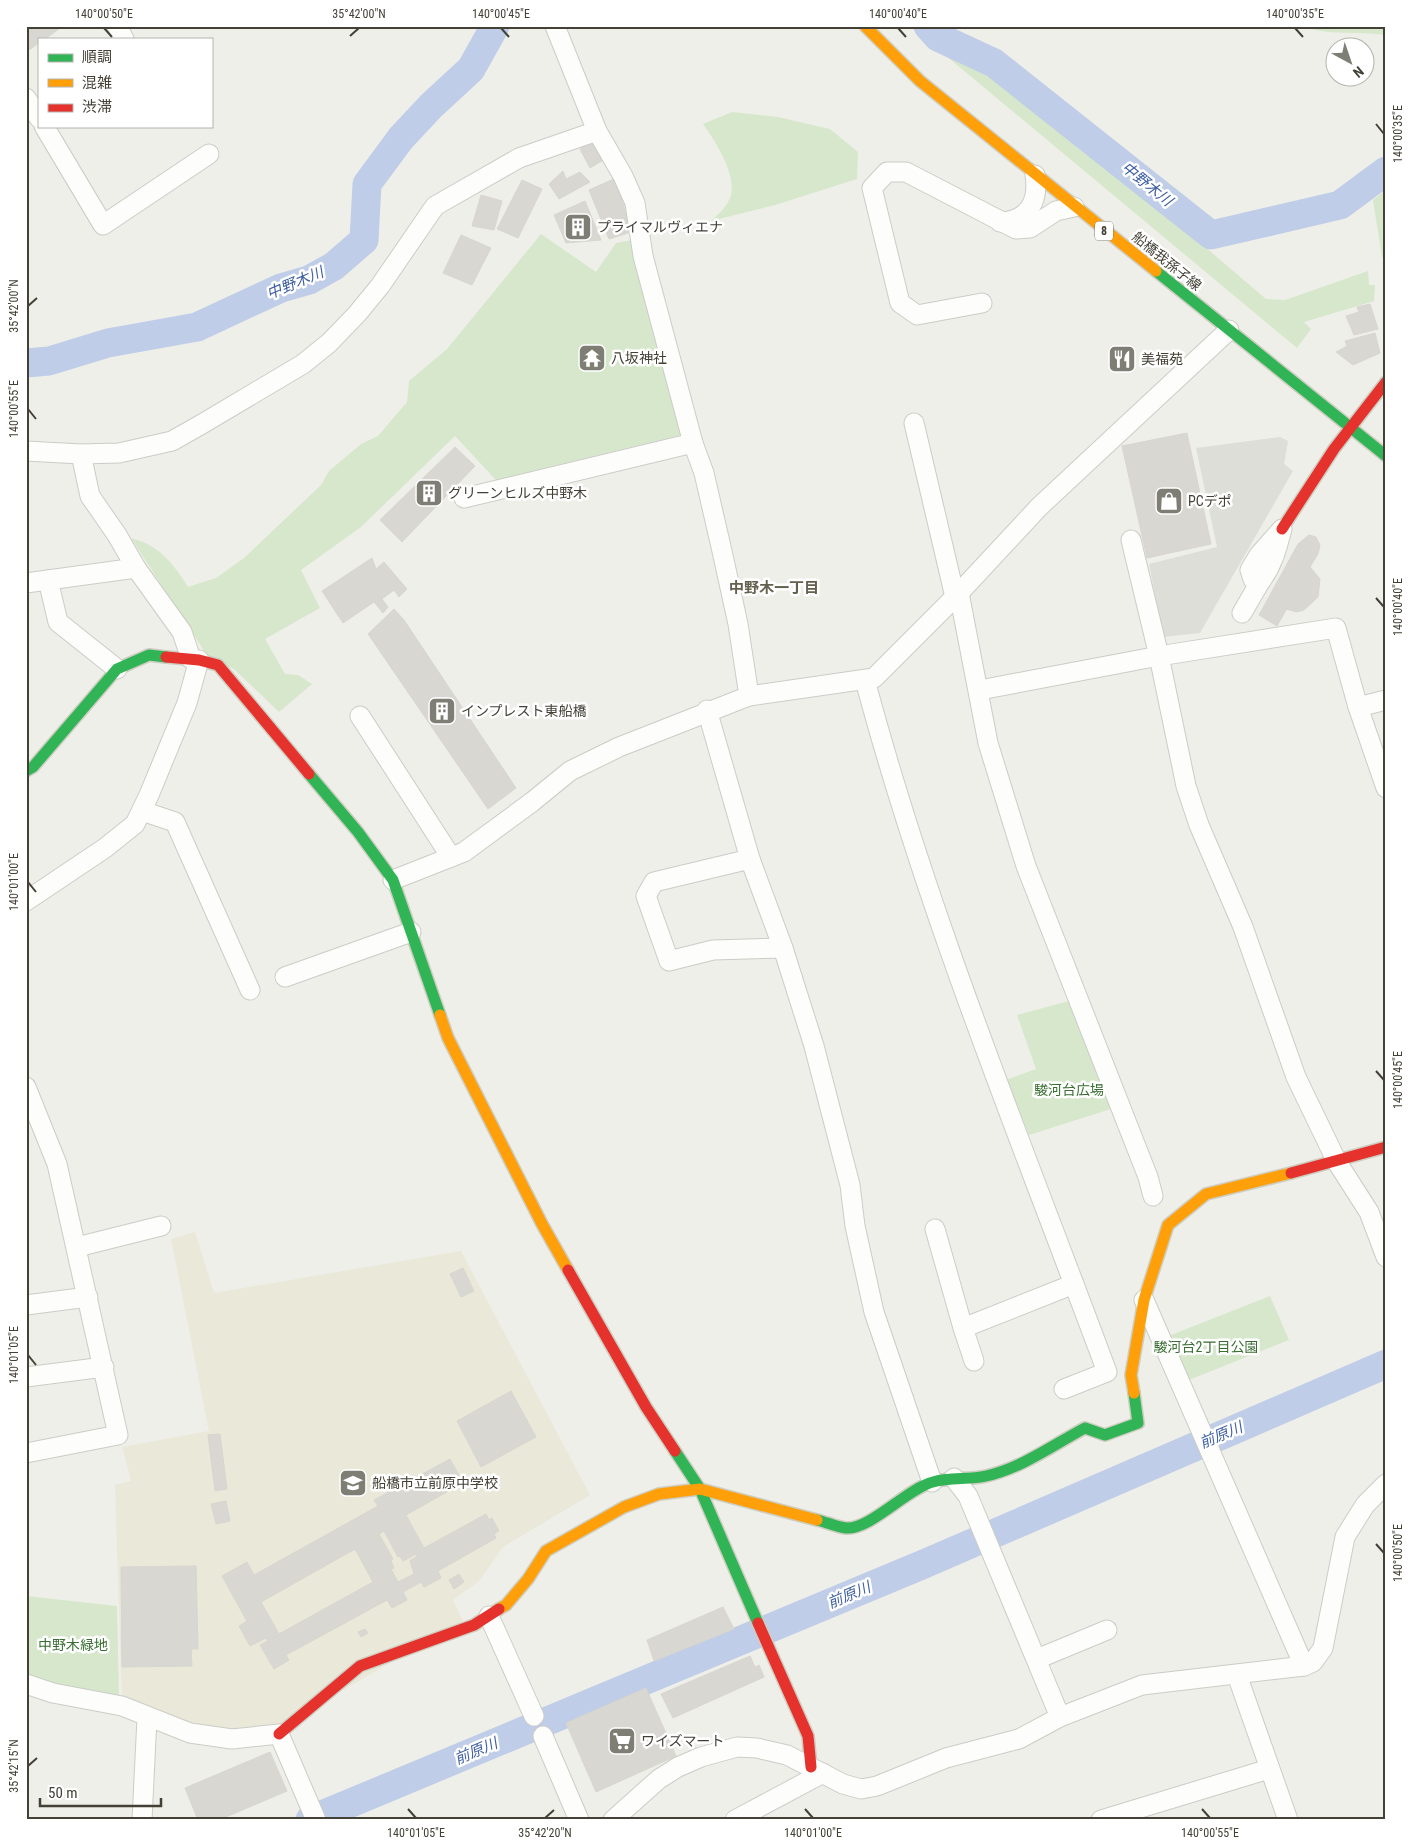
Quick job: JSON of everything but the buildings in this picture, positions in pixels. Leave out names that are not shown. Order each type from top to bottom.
[{"type":"street","points":[[117,26],[123,38]]},
{"type":"street","points":[[555,26],[596,131],[623,176],[635,203],[643,242],[643,256],[693,443],[704,473],[738,624],[749,696]]},
{"type":"street","name":"船橋我孫子線","points":[[865,26],[920,81],[1034,175],[1386,456]]},
{"type":"street","points":[[26,98],[38,116]]},
{"type":"street","points":[[45,128],[103,225],[209,154]]},
{"type":"street","points":[[26,451],[81,454],[119,453],[172,441],[303,364],[328,343],[363,307],[380,286],[434,206],[519,158],[596,131]]},
{"type":"street","points":[[982,303],[916,315],[900,303],[872,188],[887,172],[906,172],[999,222],[1016,229],[1030,228],[1056,211],[1074,207]]},
{"type":"street","points":[[999,222],[1015,221],[1025,214],[1037,190],[1034,175]]},
{"type":"street","points":[[393,880],[464,852],[532,802],[570,771],[619,747],[707,710],[749,696],[874,678],[957,595],[1039,507],[1229,330]]},
{"type":"street","points":[[1242,613],[1260,582],[1253,579],[1250,570],[1259,555],[1282,528],[1306,488],[1350,427],[1386,382]]},
{"type":"street","points":[[914,423],[980,690],[988,743],[1026,866],[1148,1177],[1153,1196]]},
{"type":"street","points":[[464,498],[693,443]]},
{"type":"street","points":[[26,901],[105,848],[134,824],[142,811],[187,704],[195,659],[182,632],[136,568],[117,535],[90,496],[81,454]]},
{"type":"street","points":[[1130,540],[1159,656],[1186,786],[1199,825],[1243,927],[1296,1077],[1337,1162],[1369,1212],[1386,1257]]},
{"type":"street","points":[[26,583],[136,568]]},
{"type":"street","points":[[48,580],[58,622],[117,670]]},
{"type":"street","points":[[980,690],[1159,656],[1336,628],[1358,707],[1386,788]]},
{"type":"street","points":[[26,771],[33,767],[117,670],[149,655],[195,659],[218,665],[358,832],[393,880],[448,1038],[542,1224],[646,1408],[700,1489],[808,1736],[817,1770]]},
{"type":"street","points":[[865,680],[890,772],[953,961],[1107,1372],[1064,1389]]},
{"type":"street","points":[[1358,707],[1386,700]]},
{"type":"street","points":[[707,710],[750,859],[783,948],[812,1038],[850,1185],[854,1226],[874,1312],[932,1482]]},
{"type":"street","points":[[360,716],[451,857]]},
{"type":"street","points":[[142,811],[174,822],[250,990]]},
{"type":"street","points":[[750,859],[654,882],[646,896],[669,962],[714,950],[783,948]]},
{"type":"street","points":[[285,977],[411,932]]},
{"type":"street","points":[[26,1087],[58,1164],[118,1435],[26,1453]]},
{"type":"street","points":[[26,1684],[53,1693],[122,1706],[147,1718],[190,1733],[232,1739],[279,1734],[360,1666],[474,1625],[506,1605],[528,1579],[546,1551],[587,1526],[624,1507],[659,1494],[700,1489],[848,1528],[875,1518],[891,1505],[932,1482],[954,1478],[987,1476],[1042,1454],[1056,1443],[1084,1428],[1105,1435],[1138,1424],[1131,1375],[1144,1300],[1168,1225],[1206,1194],[1337,1162],[1386,1147]]},
{"type":"street","points":[[77,1247],[161,1226]]},
{"type":"street","points":[[935,1229],[962,1328],[974,1361]]},
{"type":"street","points":[[962,1328],[1074,1284]]},
{"type":"street","points":[[26,1305],[88,1297]]},
{"type":"street","points":[[1144,1300],[1304,1666]]},
{"type":"street","points":[[26,1378],[104,1367]]},
{"type":"street","points":[[954,1478],[968,1496],[1060,1716]]},
{"type":"street","points":[[613,1820],[659,1779],[701,1756],[738,1747],[757,1748],[787,1755],[843,1784],[861,1789],[877,1786],[946,1758],[1019,1739],[1060,1716],[1142,1685],[1304,1666],[1313,1662],[1323,1648],[1346,1537],[1365,1505],[1386,1484]]},
{"type":"street","points":[[489,1616],[534,1716]]},
{"type":"street","points":[[1036,1659],[1107,1630]]},
{"type":"street","points":[[1237,1675],[1288,1820]]},
{"type":"street","points":[[142,1820],[147,1718]]},
{"type":"street","points":[[279,1734],[314,1817]]},
{"type":"street","points":[[543,1736],[579,1820]]},
{"type":"street","points":[[1102,1820],[1269,1769]]},
{"type":"street","points":[[734,1820],[817,1770]]},
{"type":"shaded area","points":[[1280,437],[1288,441],[1284,464],[1293,471],[1200,633],[1163,637],[1149,564],[1217,547],[1196,448]]},
{"type":"shaded area","name":"船橋市立前原中学校","points":[[195,1232],[214,1293],[461,1251],[590,1495],[503,1547],[480,1580],[453,1600],[463,1621],[277,1728],[207,1731],[123,1701],[115,1485],[131,1481],[122,1447],[209,1431],[171,1239]]},
{"type":"green space","points":[[1301,26],[1386,26],[1386,35],[1322,31]]},
{"type":"green space","points":[[939,50],[976,64],[1211,252],[1266,299],[1285,300],[1368,271],[1369,285],[1375,285],[1374,301],[1304,322],[1311,329],[1297,348]]},
{"type":"green space","points":[[732,112],[778,117],[830,129],[858,152],[857,179],[775,205],[711,221],[728,203],[732,191],[725,160],[703,124]]},
{"type":"green space","points":[[1386,190],[1386,256],[1382,257],[1373,200]]},
{"type":"green space","points":[[541,234],[596,272],[616,243],[632,240],[681,435],[496,480],[455,436],[361,527],[301,570],[320,608],[265,639],[285,674],[298,675],[312,684],[279,712],[234,669],[208,657],[131,538],[150,545],[164,556],[177,570],[188,587],[216,578],[244,558],[321,485],[329,471],[361,444],[378,436],[407,402],[409,381],[447,349]]},
{"type":"green space","name":"駿河台広場","points":[[1069,1001],[1114,1108],[1029,1135],[1006,1080],[1036,1069],[1017,1015]]},
{"type":"green space","name":"駿河台2丁目公園","points":[[1270,1296],[1289,1340],[1189,1380],[1171,1335]]},
{"type":"green space","name":"中野木緑地","points":[[26,1596],[117,1606],[119,1699],[55,1685],[26,1673]]},
{"type":"waterway","name":"中野木川","points":[[26,363],[49,361],[108,343],[197,327],[281,288],[309,280],[334,266],[364,240],[367,184],[401,138],[431,106],[471,69],[495,26]]},
{"type":"waterway","name":"中野木川","points":[[928,26],[938,37],[994,63],[1211,235],[1340,205],[1386,171]]},
{"type":"waterway","name":"前原川","points":[[310,1820],[924,1564],[1386,1364]]},
{"type":"traffic: fast","points":[[1156,271],[1386,456]]},
{"type":"traffic: fast","points":[[26,771],[33,767],[117,669],[149,655],[166,657]]},
{"type":"traffic: fast","points":[[309,774],[358,832],[393,880],[440,1015]]},
{"type":"traffic: fast","points":[[817,1520],[846,1528],[856,1527],[866,1523],[912,1492],[933,1482],[986,1476],[1012,1468],[1085,1428],[1105,1435],[1138,1423],[1134,1393]]},
{"type":"traffic: fast","points":[[675,1451],[700,1489],[758,1623]]},
{"type":"traffic: slow","points":[[865,26],[920,81],[1156,271]]},
{"type":"traffic: slow","points":[[440,1015],[448,1038],[542,1224],[568,1270]]},
{"type":"traffic: slow","points":[[1134,1393],[1131,1375],[1144,1300],[1168,1225],[1206,1194],[1291,1173]]},
{"type":"traffic: slow","points":[[499,1609],[506,1605],[528,1579],[546,1551],[624,1507],[659,1494],[700,1489],[817,1520]]},
{"type":"traffic: jam","points":[[1282,529],[1334,449],[1386,382]]},
{"type":"traffic: jam","points":[[166,657],[199,660],[218,665],[309,774]]},
{"type":"traffic: jam","points":[[1291,1173],[1386,1147]]},
{"type":"traffic: jam","points":[[568,1270],[646,1407],[675,1451]]},
{"type":"traffic: jam","points":[[279,1734],[360,1666],[474,1625],[499,1609]]},
{"type":"traffic: jam","points":[[758,1623],[808,1736],[811,1767]]},
{"type":"place","name":"プライマルヴィエナ","points":[[578,227]]},
{"type":"place","name":"八坂神社","points":[[592,358]]},
{"type":"place","name":"美福苑","points":[[1122,359]]},
{"type":"place","name":"グリーンヒルズ中野木","points":[[429,493]]},
{"type":"place","name":"PCデポ","points":[[1169,501]]},
{"type":"place","name":"インプレスト東船橋","points":[[442,711]]},
{"type":"place","name":"船橋市立前原中学校","points":[[353,1483]]},
{"type":"place","name":"ワイズマート","points":[[622,1741]]},
{"type":"district","name":"中野木一丁目","points":[[774,588]]}]
